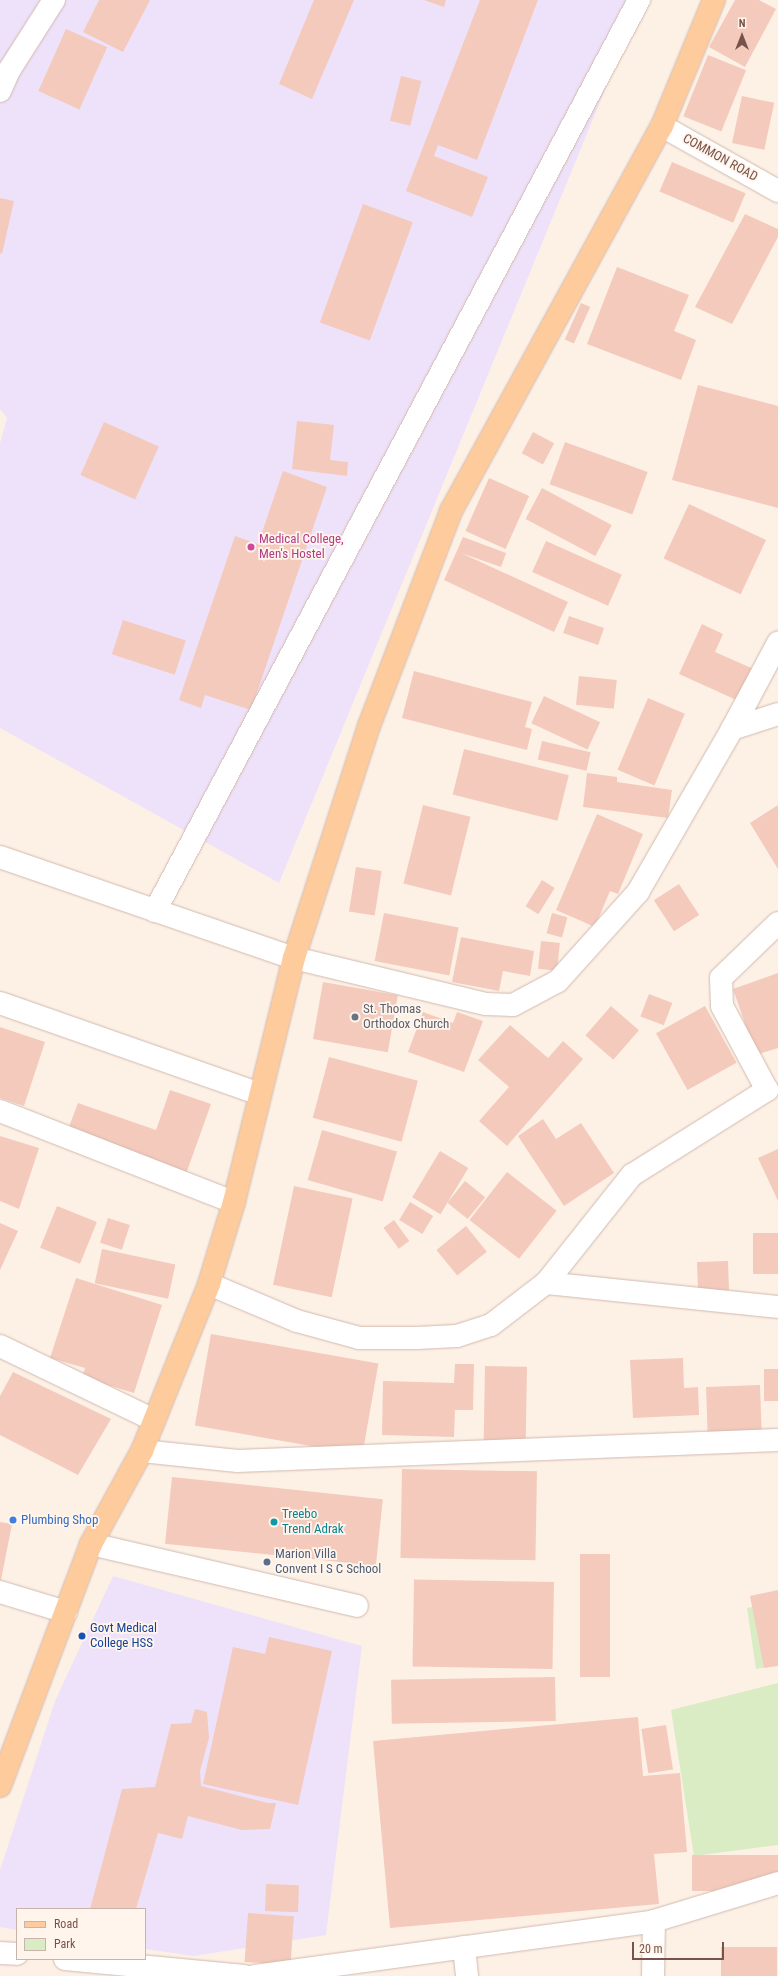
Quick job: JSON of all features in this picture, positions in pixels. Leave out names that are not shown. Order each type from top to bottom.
[{"type":"main road","points":[[0,1786],[91,1544],[142,1451],[209,1284],[234,1202],[294,958],[369,726],[451,511],[662,126],[714,0]]},
{"type":"street","points":[[0,91],[10,69],[54,0]]},
{"type":"street","points":[[155,911],[639,0]]},
{"type":"street","name":"COMMON ROAD","points":[[662,126],[778,191]]},
{"type":"street","points":[[0,857],[294,958],[486,1004],[513,1005],[541,992],[558,981],[575,964],[638,892],[732,729],[778,643]]},
{"type":"street","points":[[732,729],[778,714]]},
{"type":"street","points":[[209,1284],[297,1321],[359,1338],[457,1336],[491,1325],[546,1283],[632,1175],[772,1088],[722,1006],[721,978],[778,923]]},
{"type":"street","points":[[0,1003],[260,1094]]},
{"type":"street","points":[[0,1111],[234,1202]]},
{"type":"street","points":[[546,1283],[778,1307]]},
{"type":"street","points":[[0,1346],[154,1420]]},
{"type":"street","points":[[142,1451],[237,1461],[778,1440]]},
{"type":"street","points":[[91,1544],[357,1606]]},
{"type":"street","points":[[0,1592],[66,1612]]},
{"type":"street","points":[[254,1976],[654,1921],[778,1883]]},
{"type":"street","points":[[653,1976],[654,1921]]},
{"type":"street","points":[[464,1947],[467,1976]]},
{"type":"street","points":[[0,1953],[16,1954]]},
{"type":"street","points":[[76,1960],[244,1976]]},
{"type":"shaded area","points":[[0,0],[642,0],[279,883],[0,728],[0,443],[7,418],[0,409]]},
{"type":"shaded area","points":[[113,1576],[362,1646],[326,1935],[194,1956],[146,1949],[146,1908],[16,1908],[16,1930],[0,1927],[0,1870],[55,1701]]},
{"type":"green space","points":[[778,1601],[778,1665],[756,1669],[747,1608]]},
{"type":"green space","points":[[778,1683],[778,1845],[694,1856],[671,1710]]},
{"type":"building","points":[[99,0],[150,0],[123,52],[83,32]]},
{"type":"building","points":[[314,0],[354,0],[312,99],[279,84]]},
{"type":"building","points":[[424,0],[446,0],[444,7]]},
{"type":"building","points":[[480,0],[538,0],[477,160],[438,145],[434,156],[488,177],[472,217],[406,191]]},
{"type":"building","points":[[735,0],[759,0],[776,9],[745,67],[709,47]]},
{"type":"building","points":[[66,29],[107,47],[79,109],[38,91]]},
{"type":"building","points":[[708,55],[746,70],[721,132],[683,116]]},
{"type":"building","points":[[401,76],[421,81],[410,126],[390,121]]},
{"type":"building","points":[[742,96],[774,103],[764,150],[732,143]]},
{"type":"building","points":[[672,162],[746,193],[733,223],[659,191]]},
{"type":"building","points":[[0,198],[14,201],[2,254],[0,253]]},
{"type":"building","points":[[363,204],[413,222],[370,341],[320,322]]},
{"type":"building","points":[[745,214],[778,229],[778,237],[732,324],[695,307]]},
{"type":"building","points":[[617,267],[689,295],[674,331],[696,340],[681,380],[587,344]]},
{"type":"building","points":[[581,303],[590,307],[574,344],[565,340]]},
{"type":"building","points":[[698,385],[778,406],[778,508],[672,480]]},
{"type":"building","points":[[297,421],[334,425],[330,460],[348,462],[347,476],[292,469]]},
{"type":"building","points":[[104,422],[159,446],[135,499],[80,475]]},
{"type":"building","points":[[533,432],[554,443],[543,464],[522,453]]},
{"type":"building","points":[[565,442],[648,472],[632,514],[550,484]]},
{"type":"building","points":[[283,471],[327,487],[251,710],[205,695],[201,708],[179,700],[235,536],[258,544]]},
{"type":"building","points":[[489,478],[529,496],[506,549],[465,531]]},
{"type":"building","points":[[542,488],[612,525],[595,556],[526,519]]},
{"type":"building","points":[[689,504],[766,540],[741,594],[664,558]]},
{"type":"building","points":[[463,537],[506,553],[501,567],[461,553],[568,602],[554,632],[444,580]]},
{"type":"building","points":[[546,541],[622,575],[608,606],[532,572]]},
{"type":"building","points":[[569,616],[604,628],[598,645],[563,633]]},
{"type":"building","points":[[123,620],[186,640],[175,675],[112,654]]},
{"type":"building","points":[[702,624],[723,634],[715,652],[758,671],[743,703],[679,674]]},
{"type":"building","points":[[414,671],[532,702],[525,727],[532,729],[527,750],[402,718]]},
{"type":"building","points":[[579,676],[617,680],[614,709],[576,705]]},
{"type":"building","points":[[544,696],[600,722],[588,749],[531,723]]},
{"type":"building","points":[[648,698],[685,714],[654,785],[618,770]]},
{"type":"building","points":[[542,741],[591,752],[586,771],[538,760]]},
{"type":"building","points":[[464,749],[569,775],[557,821],[453,795]]},
{"type":"building","points":[[587,773],[617,777],[617,782],[672,790],[668,818],[583,807]]},
{"type":"building","points":[[423,805],[471,817],[451,895],[403,884]]},
{"type":"building","points":[[778,805],[778,869],[750,823]]},
{"type":"building","points":[[597,814],[643,834],[618,894],[610,891],[595,927],[556,910]]},
{"type":"building","points":[[356,867],[382,871],[375,916],[349,911]]},
{"type":"building","points":[[542,880],[555,888],[538,914],[526,906]]},
{"type":"building","points":[[679,884],[699,915],[674,931],[654,900]]},
{"type":"building","points":[[384,913],[459,928],[449,976],[375,961]]},
{"type":"building","points":[[552,913],[567,917],[562,937],[547,933]]},
{"type":"building","points":[[461,937],[534,951],[530,976],[503,971],[499,991],[452,982]]},
{"type":"building","points":[[541,941],[560,943],[557,971],[538,969]]},
{"type":"building","points":[[778,973],[778,1048],[756,1055],[733,989]]},
{"type":"building","name":"St. Thomas Orthodox Church","points":[[323,982],[398,995],[388,1052],[313,1039]]},
{"type":"building","points":[[649,994],[672,1003],[664,1025],[640,1016]]},
{"type":"building","points":[[611,1006],[639,1030],[613,1060],[585,1035]]},
{"type":"building","points":[[705,1006],[737,1063],[688,1090],[656,1033]]},
{"type":"building","points":[[423,1012],[453,1023],[457,1012],[483,1021],[464,1072],[408,1052]]},
{"type":"building","points":[[510,1025],[548,1058],[563,1041],[583,1059],[507,1146],[479,1121],[509,1087],[478,1060]]},
{"type":"building","points":[[0,1027],[45,1042],[24,1106],[0,1098]]},
{"type":"building","points":[[329,1057],[418,1081],[402,1142],[313,1118]]},
{"type":"building","points":[[170,1090],[211,1104],[186,1174],[67,1132],[78,1103],[156,1130]]},
{"type":"building","points":[[543,1119],[556,1139],[581,1123],[614,1173],[564,1206],[518,1136]]},
{"type":"building","points":[[322,1130],[397,1151],[383,1201],[308,1180]]},
{"type":"building","points":[[0,1136],[39,1148],[19,1209],[0,1201]]},
{"type":"building","points":[[778,1149],[778,1201],[758,1158]]},
{"type":"building","points":[[440,1151],[468,1168],[440,1214],[412,1197]]},
{"type":"building","points":[[507,1172],[557,1211],[519,1259],[469,1220]]},
{"type":"building","points":[[465,1181],[485,1197],[468,1219],[447,1203]]},
{"type":"building","points":[[294,1186],[353,1198],[332,1297],[273,1285]]},
{"type":"building","points":[[410,1202],[433,1216],[422,1234],[399,1220]]},
{"type":"building","points":[[57,1206],[97,1222],[80,1264],[40,1248]]},
{"type":"building","points":[[108,1218],[130,1225],[122,1250],[100,1243]]},
{"type":"building","points":[[394,1220],[409,1241],[399,1249],[383,1228]]},
{"type":"building","points":[[0,1223],[18,1231],[0,1270]]},
{"type":"building","points":[[466,1226],[487,1252],[457,1276],[436,1250]]},
{"type":"building","points":[[753,1233],[778,1233],[778,1274],[753,1274]]},
{"type":"building","points":[[102,1249],[175,1265],[168,1299],[95,1283]]},
{"type":"building","points":[[728,1261],[729,1290],[698,1291],[697,1262]]},
{"type":"building","points":[[76,1278],[162,1305],[134,1393],[82,1377],[85,1368],[50,1358]]},
{"type":"building","points":[[211,1334],[378,1364],[362,1455],[195,1426]]},
{"type":"building","points":[[683,1358],[684,1388],[698,1387],[699,1415],[633,1418],[630,1360]]},
{"type":"building","points":[[455,1364],[474,1364],[473,1410],[455,1410],[454,1437],[382,1435],[383,1381],[454,1383]]},
{"type":"building","points":[[485,1366],[527,1367],[526,1450],[484,1449]]},
{"type":"building","points":[[764,1369],[778,1369],[778,1401],[764,1401]]},
{"type":"building","points":[[13,1372],[111,1419],[78,1475],[0,1435],[0,1396]]},
{"type":"building","points":[[760,1385],[762,1431],[708,1433],[706,1387]]},
{"type":"building","points":[[402,1469],[537,1471],[535,1560],[400,1558]]},
{"type":"building","name":"Treebo Trend Adrak","points":[[172,1477],[383,1499],[376,1566],[165,1544]]},
{"type":"building","points":[[0,1522],[12,1524],[1,1580],[0,1580]]},
{"type":"building","points":[[580,1554],[610,1554],[610,1677],[580,1677]]},
{"type":"building","points":[[414,1580],[554,1582],[552,1669],[413,1667]]},
{"type":"building","points":[[778,1590],[778,1666],[764,1668],[750,1596]]},
{"type":"building","points":[[269,1637],[332,1651],[298,1805],[203,1784],[233,1647],[265,1654]]},
{"type":"building","points":[[555,1677],[556,1721],[392,1724],[391,1680]]},
{"type":"building","points":[[195,1709],[207,1712],[209,1738],[200,1771],[201,1786],[268,1803],[276,1803],[270,1829],[242,1830],[188,1816],[182,1839],[158,1833],[136,1908],[90,1908],[122,1789],[155,1787],[171,1724],[191,1723]]},
{"type":"building","points":[[638,1717],[643,1776],[680,1773],[687,1852],[654,1854],[659,1904],[390,1928],[373,1741]]},
{"type":"building","points":[[666,1725],[673,1769],[648,1773],[641,1729]]},
{"type":"building","points":[[692,1855],[778,1855],[778,1891],[692,1891]]},
{"type":"building","points":[[266,1884],[299,1885],[298,1912],[265,1911]]},
{"type":"building","points":[[248,1913],[294,1916],[290,1965],[245,1962]]},
{"type":"building","points":[[721,1947],[777,1947],[777,1976],[721,1976]]},
{"type":"place","name":"Medical College, Men's Hostel","points":[[251,547]]},
{"type":"place","name":"St. Thomas Orthodox Church","points":[[355,1017]]},
{"type":"place","name":"Plumbing Shop","points":[[13,1520]]},
{"type":"place","name":"Treebo Trend Adrak","points":[[274,1522]]},
{"type":"place","name":"Marion Villa Convent I S C School","points":[[267,1562]]},
{"type":"place","name":"Govt Medical College HSS","points":[[82,1636]]}]
